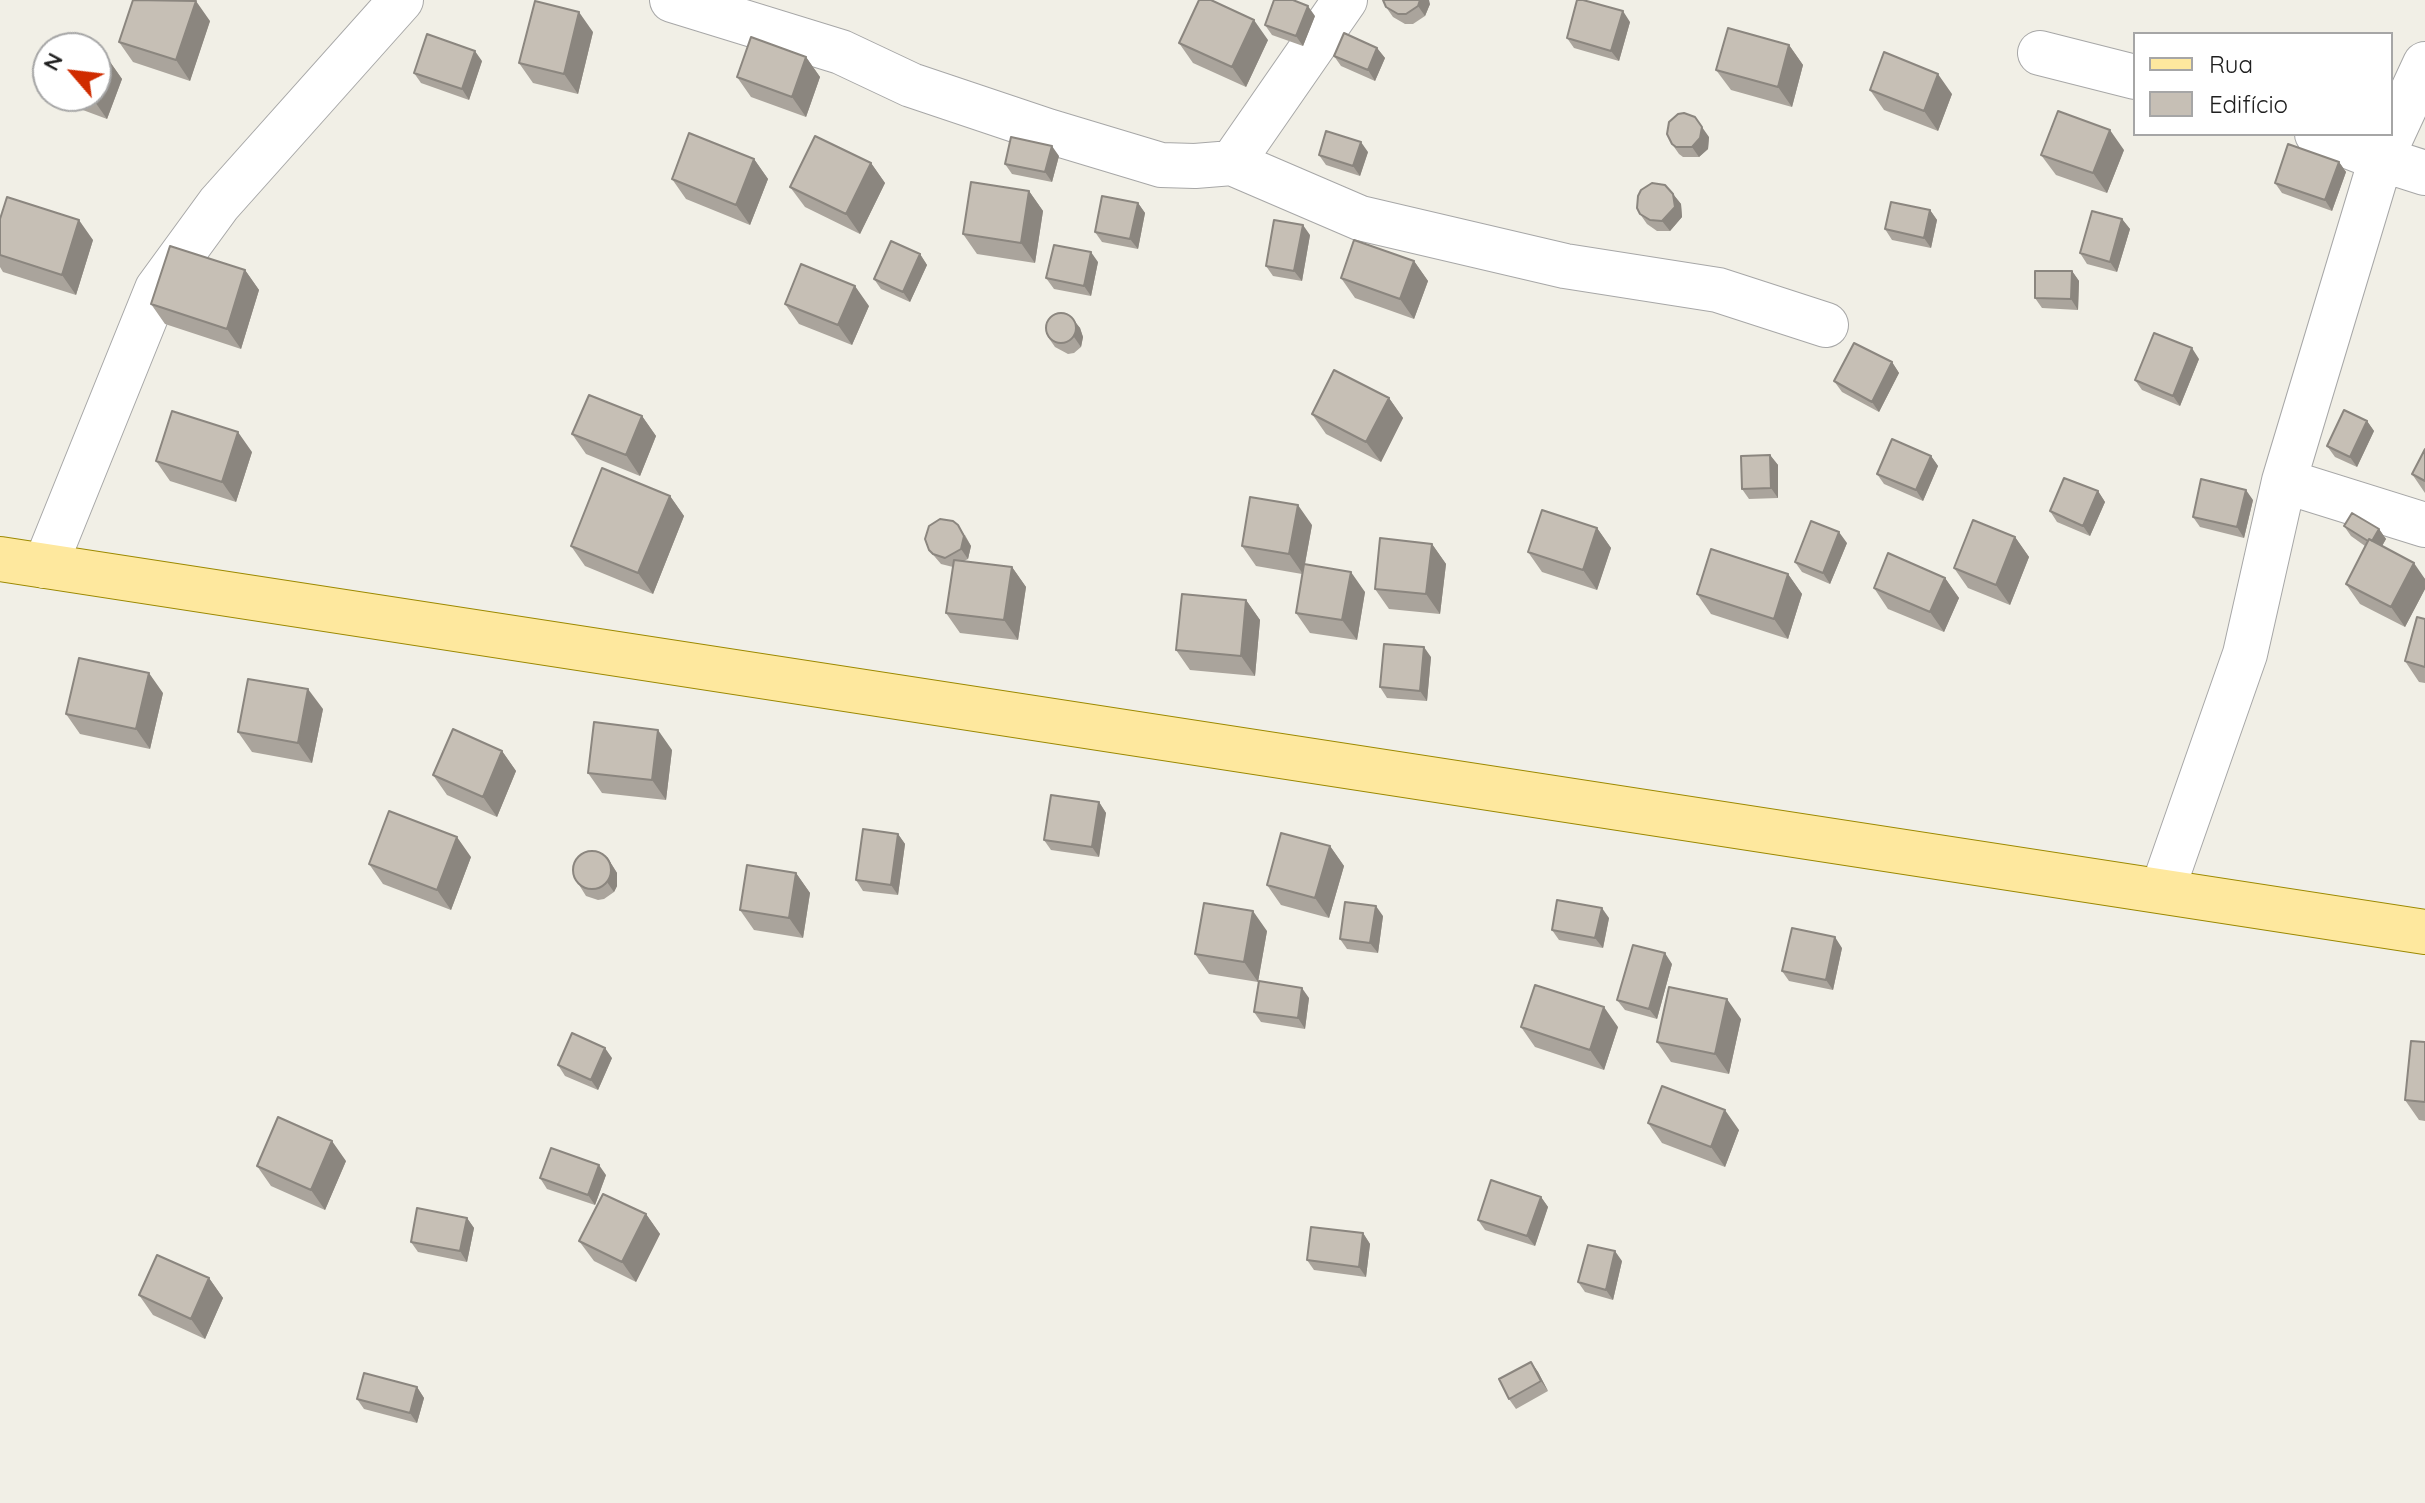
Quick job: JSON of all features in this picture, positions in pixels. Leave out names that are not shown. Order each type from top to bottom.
[{"type":"main road","points":[[0,559],[2425,932]]},
{"type":"street","points":[[45,566],[157,289],[219,204],[401,0]]},
{"type":"street","points":[[672,0],[841,52],[911,85],[1161,165],[1232,163],[1360,218],[1565,266],[1718,290],[1826,325]]},
{"type":"street","points":[[1232,163],[1345,0]]},
{"type":"street","points":[[2040,53],[2133,76]]},
{"type":"street","points":[[2393,133],[2425,64]]},
{"type":"street","points":[[2322,136],[2425,173]]},
{"type":"street","points":[[2162,891],[2245,654],[2284,481],[2381,159],[2392,136]]},
{"type":"street","points":[[2284,481],[2425,525]]},
{"type":"building","points":[[133,0],[196,1],[176,60],[119,42]]},
{"type":"building","points":[[1199,0],[1211,0],[1254,20],[1232,67],[1179,43]]},
{"type":"building","points":[[1274,0],[1293,0],[1308,6],[1296,36],[1265,25]]},
{"type":"building","points":[[1383,0],[1420,0],[1418,6],[1406,14],[1398,14],[1386,7]]},
{"type":"building","points":[[1577,0],[1623,11],[1611,51],[1567,38]]},
{"type":"building","points":[[535,1],[579,12],[564,74],[519,63]]},
{"type":"building","points":[[1728,28],[1789,45],[1778,87],[1716,70]]},
{"type":"building","points":[[1344,33],[1377,48],[1368,70],[1334,56]]},
{"type":"building","points":[[427,34],[475,51],[462,89],[414,73]]},
{"type":"building","points":[[751,37],[806,57],[792,97],[737,77]]},
{"type":"building","points":[[1884,52],[1938,74],[1924,111],[1870,90]]},
{"type":"building","points":[[2058,111],[2110,130],[2093,173],[2041,155]]},
{"type":"building","points":[[1684,113],[1695,117],[1702,127],[1700,138],[1692,147],[1676,147],[1667,134],[1669,122]]},
{"type":"building","points":[[1326,131],[1361,142],[1353,166],[1319,155]]},
{"type":"building","points":[[689,133],[754,159],[736,205],[672,179]]},
{"type":"building","points":[[815,136],[871,163],[846,214],[790,187]]},
{"type":"building","points":[[1011,137],[1052,146],[1045,172],[1005,164]]},
{"type":"building","points":[[2288,144],[2339,162],[2325,200],[2275,183]]},
{"type":"building","points":[[971,182],[1029,191],[1021,243],[963,234]]},
{"type":"building","points":[[1652,183],[1665,185],[1673,194],[1675,207],[1662,221],[1650,220],[1637,208],[1641,190]]},
{"type":"building","points":[[1102,196],[1138,203],[1130,239],[1095,232]]},
{"type":"building","points":[[7,197],[79,220],[62,275],[0,255],[0,219]]},
{"type":"building","points":[[1891,202],[1930,210],[1924,238],[1885,229]]},
{"type":"building","points":[[2092,211],[2122,219],[2110,262],[2080,253]]},
{"type":"building","points":[[1274,220],[1303,225],[1294,271],[1266,266]]},
{"type":"building","points":[[1354,240],[1414,261],[1400,299],[1341,278]]},
{"type":"building","points":[[891,241],[920,254],[903,292],[874,279]]},
{"type":"building","points":[[1054,245],[1091,252],[1084,286],[1046,278]]},
{"type":"building","points":[[170,246],[245,270],[227,329],[151,304]]},
{"type":"building","points":[[801,264],[855,286],[838,325],[785,304]]},
{"type":"building","points":[[2035,271],[2072,271],[2071,299],[2035,298]]},
{"type":"building","points":[[1061,313],[1071,318],[1076,328],[1071,338],[1061,343],[1051,338],[1046,328],[1051,318]]},
{"type":"building","points":[[2154,333],[2192,348],[2173,396],[2135,380]]},
{"type":"building","points":[[1854,343],[1892,362],[1872,402],[1834,381]]},
{"type":"building","points":[[1334,370],[1389,398],[1366,442],[1312,414]]},
{"type":"building","points":[[589,395],[642,416],[626,455],[572,434]]},
{"type":"building","points":[[2344,410],[2367,421],[2350,457],[2327,446]]},
{"type":"building","points":[[172,411],[238,432],[222,482],[156,461]]},
{"type":"building","points":[[1892,439],[1931,456],[1916,490],[1877,474]]},
{"type":"building","points":[[2425,449],[2425,481],[2412,474]]},
{"type":"building","points":[[1770,455],[1771,488],[1742,489],[1741,456]]},
{"type":"building","points":[[602,468],[670,496],[638,573],[571,546]]},
{"type":"building","points":[[2064,478],[2098,491],[2083,526],[2050,511]]},
{"type":"building","points":[[2201,479],[2246,490],[2237,527],[2193,517]]},
{"type":"building","points":[[1250,497],[1298,505],[1289,554],[1242,546]]},
{"type":"building","points":[[1542,510],[1597,528],[1583,570],[1528,552]]},
{"type":"building","points":[[2352,513],[2379,529],[2372,541],[2344,526]]},
{"type":"building","points":[[940,519],[953,521],[964,536],[961,549],[945,558],[933,554],[925,539],[929,526]]},
{"type":"building","points":[[1973,520],[2015,537],[1996,585],[1954,568]]},
{"type":"building","points":[[1811,521],[1839,532],[1823,573],[1795,562]]},
{"type":"building","points":[[1380,538],[1432,544],[1426,594],[1375,589]]},
{"type":"building","points":[[2369,539],[2414,563],[2391,607],[2346,584]]},
{"type":"building","points":[[1711,549],[1788,574],[1774,619],[1697,594]]},
{"type":"building","points":[[1888,553],[1945,578],[1930,612],[1874,588]]},
{"type":"building","points":[[954,560],[1012,567],[1004,620],[946,613]]},
{"type":"building","points":[[1304,564],[1351,572],[1342,620],[1296,613]]},
{"type":"building","points":[[1182,594],[1246,600],[1241,656],[1176,650]]},
{"type":"building","points":[[2417,617],[2425,619],[2425,667],[2405,661]]},
{"type":"building","points":[[1384,644],[1424,647],[1420,691],[1380,687]]},
{"type":"building","points":[[79,658],[149,673],[136,729],[66,714]]},
{"type":"building","points":[[248,679],[308,689],[298,743],[238,732]]},
{"type":"building","points":[[594,722],[658,730],[652,780],[588,773]]},
{"type":"building","points":[[453,729],[502,751],[483,797],[433,775]]},
{"type":"building","points":[[1051,795],[1099,802],[1092,847],[1044,840]]},
{"type":"building","points":[[389,811],[457,837],[437,890],[369,864]]},
{"type":"building","points":[[863,829],[898,834],[891,885],[856,880]]},
{"type":"building","points":[[1281,833],[1330,846],[1315,898],[1267,885]]},
{"type":"building","points":[[592,851],[605,857],[611,870],[605,883],[592,889],[579,883],[573,870],[579,857]]},
{"type":"building","points":[[747,865],[796,873],[789,918],[740,910]]},
{"type":"building","points":[[1557,900],[1602,908],[1595,938],[1552,930]]},
{"type":"building","points":[[1345,902],[1376,906],[1370,943],[1340,939]]},
{"type":"building","points":[[1204,903],[1253,911],[1244,962],[1195,954]]},
{"type":"building","points":[[1792,928],[1835,937],[1826,980],[1782,971]]},
{"type":"building","points":[[1633,945],[1665,953],[1649,1009],[1617,1000]]},
{"type":"building","points":[[1259,981],[1302,988],[1298,1018],[1254,1012]]},
{"type":"building","points":[[1535,985],[1604,1007],[1590,1050],[1521,1027]]},
{"type":"building","points":[[1669,987],[1727,999],[1715,1054],[1657,1042]]},
{"type":"building","points":[[572,1033],[605,1048],[591,1080],[558,1065]]},
{"type":"building","points":[[2411,1041],[2425,1042],[2425,1102],[2405,1100]]},
{"type":"building","points":[[1662,1086],[1725,1110],[1711,1147],[1648,1123]]},
{"type":"building","points":[[278,1117],[332,1141],[311,1190],[257,1166]]},
{"type":"building","points":[[551,1148],[599,1165],[588,1195],[540,1178]]},
{"type":"building","points":[[1491,1180],[1541,1197],[1527,1236],[1478,1220]]},
{"type":"building","points":[[603,1194],[646,1214],[622,1262],[579,1241]]},
{"type":"building","points":[[417,1208],[467,1218],[460,1251],[411,1242]]},
{"type":"building","points":[[1311,1227],[1363,1233],[1359,1267],[1307,1260]]},
{"type":"building","points":[[1588,1245],[1615,1251],[1606,1290],[1578,1282]]},
{"type":"building","points":[[157,1255],[209,1278],[191,1319],[139,1295]]},
{"type":"building","points":[[1531,1362],[1541,1381],[1509,1399],[1499,1379]]},
{"type":"building","points":[[364,1373],[417,1387],[410,1413],[357,1399]]}]
